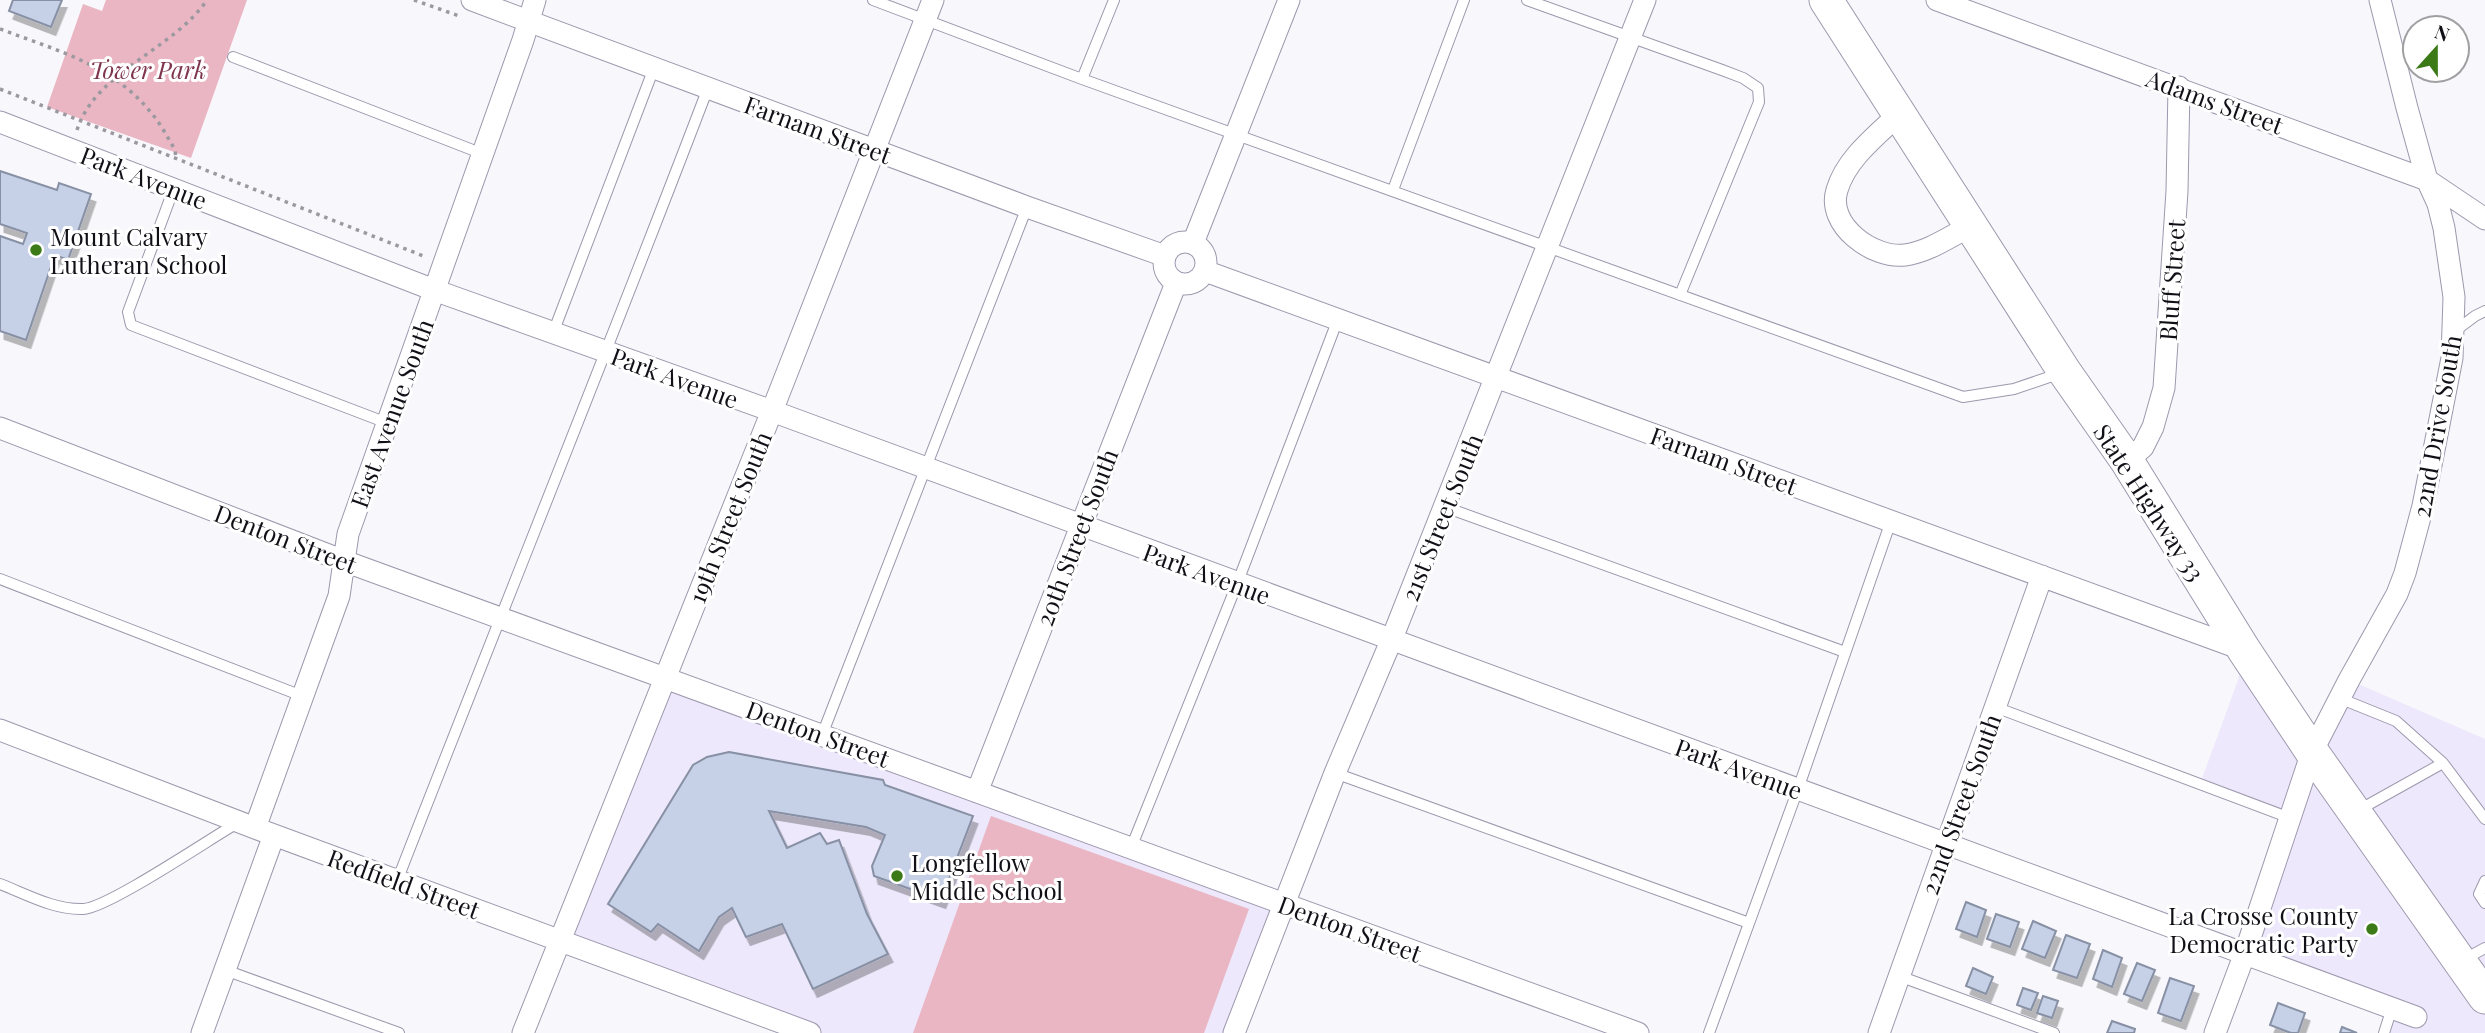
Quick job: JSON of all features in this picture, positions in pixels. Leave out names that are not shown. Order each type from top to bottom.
[{"type":"main road","name":"State Highway 33","points":[[1826,0],[2064,372],[2127,461],[2244,650],[2312,752],[2354,813],[2473,955],[2485,997]]},
{"type":"street","name":"Farnam Street","points":[[472,0],[1165,256]]},
{"type":"street","name":"East Avenue South","points":[[202,1033],[225,970],[256,828],[339,597],[348,534],[535,0]]},
{"type":"street","name":"19th Street South","points":[[523,1033],[933,0]]},
{"type":"street","points":[[1193,243],[1289,0]]},
{"type":"street","name":"21st Street South","points":[[1234,1033],[1335,773],[1391,641],[1645,0]]},
{"type":"street","name":"Adams Street","points":[[1937,0],[2427,180],[2485,219]]},
{"type":"street","name":"22nd Drive South","points":[[2215,1033],[2245,953],[2312,752],[2387,613],[2405,573],[2436,445],[2452,358],[2455,331],[2454,297],[2444,228],[2438,204],[2427,180],[2393,59],[2380,0]]},
{"type":"street","name":"Bluff Street","points":[[2127,461],[2143,447],[2153,427],[2164,388],[2177,191],[2179,87]]},
{"type":"street","points":[[1898,115],[1867,145],[1845,172],[1836,192],[1838,216],[1847,229],[1866,245],[1891,254],[1918,252],[1969,226]]},
{"type":"street","name":"Park Avenue","points":[[0,122],[434,290],[772,411],[2416,1017]]},
{"type":"street","points":[[1193,243],[1206,258],[1205,271],[1196,281],[1183,285],[1176,283],[1167,275],[1163,262],[1165,256],[1173,245],[1193,243]]},
{"type":"street","name":"Farnam Street","points":[[1205,271],[2244,650]]},
{"type":"street","name":"20th Street South","points":[[977,792],[1176,283]]},
{"type":"street","name":"Denton Street","points":[[0,428],[344,561],[1638,1033]]},
{"type":"street","name":"22nd Street South","points":[[1879,1033],[2042,576]]},
{"type":"street","name":"Redfield Street","points":[[0,730],[397,881],[810,1033]]},
{"type":"lane","points":[[873,0],[1082,79],[1963,397],[2014,389],[2064,372]]},
{"type":"lane","points":[[1082,79],[1114,0]]},
{"type":"lane","points":[[1393,190],[1464,0]]},
{"type":"lane","points":[[1527,0],[1722,69],[1758,88],[1759,102],[1680,295]]},
{"type":"lane","points":[[233,58],[483,154]]},
{"type":"lane","points":[[553,334],[654,68]]},
{"type":"lane","points":[[397,881],[500,616],[607,353],[708,88]]},
{"type":"lane","points":[[174,188],[128,312],[131,326],[387,423]]},
{"type":"lane","points":[[822,735],[1027,207]]},
{"type":"lane","points":[[2455,331],[2485,312]]},
{"type":"lane","points":[[1131,848],[1237,583],[1338,319]]},
{"type":"lane","points":[[1445,506],[1845,652]]},
{"type":"lane","points":[[1709,1033],[1798,789],[1891,521]]},
{"type":"lane","points":[[0,579],[302,696]]},
{"type":"lane","points":[[2339,698],[2396,721],[2444,763],[2485,819]]},
{"type":"lane","points":[[1995,707],[2290,818]]},
{"type":"lane","points":[[2354,813],[2444,763]]},
{"type":"lane","points":[[1335,773],[1749,923]]},
{"type":"lane","points":[[0,884],[55,906],[85,909],[256,828]]},
{"type":"lane","points":[[2485,881],[2479,894],[2485,903]]},
{"type":"lane","points":[[225,970],[399,1033]]},
{"type":"lane","points":[[1899,976],[2054,1033]]},
{"type":"lane","points":[[2384,1033],[2392,1008]]},
{"type":"path","points":[[71,149],[80,121],[98,95],[182,28],[207,0]]},
{"type":"path","points":[[0,29],[87,61],[115,79],[149,109],[175,150],[176,158]]},
{"type":"path","points":[[0,89],[444,264]]},
{"type":"shaded area","points":[[2244,650],[2312,752],[2349,680],[2485,739],[2485,1033],[2384,1033],[2392,1009],[2245,953],[2290,818],[2200,784],[2238,680]]},
{"type":"shaded area","name":"Longfellow Middle School","points":[[665,677],[1284,904],[1234,1033],[810,1033],[560,941]]},
{"type":"green space","name":"Tower Park","points":[[106,0],[247,0],[191,158],[47,107],[83,4],[102,11]]},
{"type":"green space","points":[[991,816],[1249,909],[1204,1033],[913,1033]]},
{"type":"building","points":[[13,0],[62,0],[51,27],[9,11]]},
{"type":"building","name":"Mount Calvary Lutheran School","points":[[0,171],[57,190],[59,183],[91,194],[68,260],[55,255],[26,340],[0,331],[0,236],[23,244],[27,233],[0,224]]},
{"type":"building","points":[[729,752],[883,780],[885,785],[973,816],[941,900],[874,876],[872,866],[885,835],[866,827],[769,811],[787,848],[820,833],[827,844],[839,840],[867,914],[888,954],[813,989],[782,924],[746,937],[732,908],[719,917],[699,951],[658,924],[651,932],[608,904],[693,765],[707,757]]},
{"type":"building","points":[[1966,902],[1986,910],[1977,937],[1956,929]]},
{"type":"building","points":[[1996,914],[2019,922],[2010,947],[1987,939]]},
{"type":"building","points":[[2033,921],[2056,931],[2045,958],[2022,949]]},
{"type":"building","points":[[2066,935],[2090,944],[2077,978],[2053,970]]},
{"type":"building","points":[[2103,950],[2122,958],[2112,987],[2093,979]]},
{"type":"building","points":[[2137,963],[2155,970],[2142,1001],[2124,994]]},
{"type":"building","points":[[1973,968],[1993,977],[1986,994],[1966,986]]},
{"type":"building","points":[[2170,978],[2194,986],[2181,1021],[2158,1013]]},
{"type":"building","points":[[2023,988],[2038,993],[2031,1010],[2017,1005]]},
{"type":"building","points":[[2043,996],[2058,1001],[2052,1018],[2037,1013]]},
{"type":"building","points":[[2278,1003],[2305,1013],[2298,1033],[2270,1025]]},
{"type":"building","points":[[2112,1021],[2135,1029],[2134,1033],[2107,1033]]},
{"type":"building","points":[[2342,1027],[2357,1033],[2340,1033]]},
{"type":"place","name":"Mount Calvary Lutheran School","points":[[36,250]]},
{"type":"place","name":"Longfellow Middle School","points":[[897,876]]},
{"type":"place","name":"La Crosse County Democratic Party","points":[[2372,929]]}]
